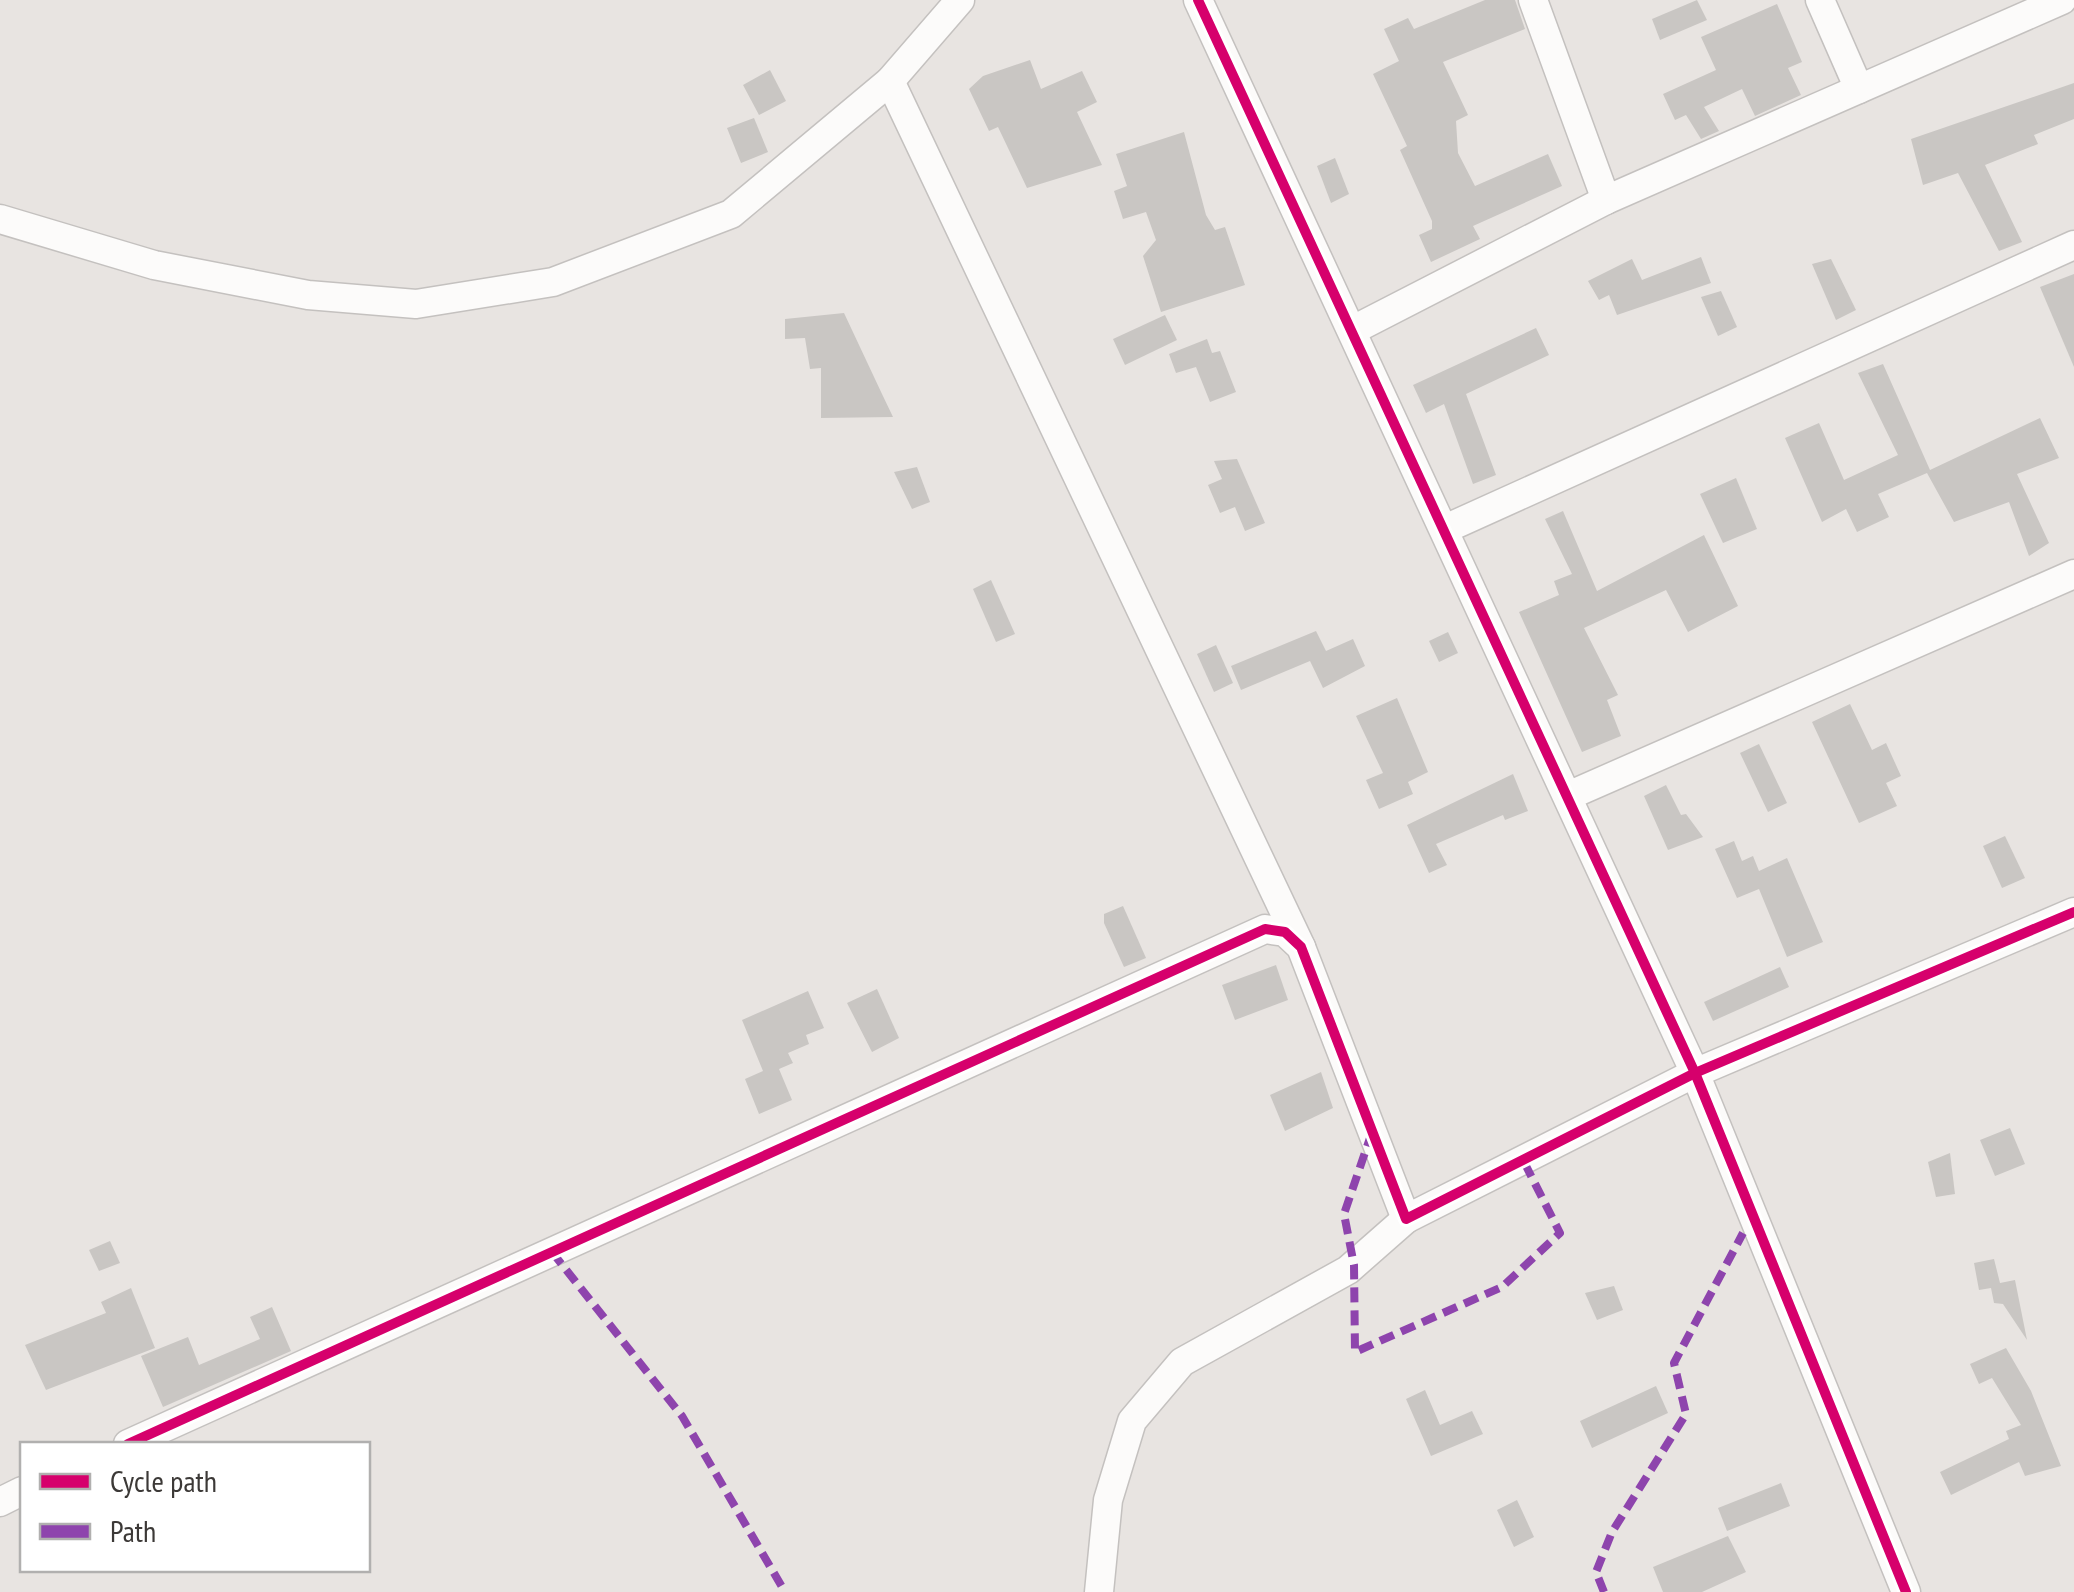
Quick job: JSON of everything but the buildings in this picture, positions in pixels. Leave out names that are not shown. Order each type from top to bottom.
[{"type":"street","points":[[0,219],[154,266],[308,295],[416,304],[553,282],[731,214],[890,81],[960,0]]},
{"type":"street","points":[[1198,0],[1695,1072],[1906,1592]]},
{"type":"street","points":[[1533,0],[1606,200]]},
{"type":"street","points":[[1820,0],[1859,89]]},
{"type":"street","points":[[1353,330],[1606,200],[2062,0]]},
{"type":"street","points":[[890,81],[1301,947],[1406,1219]]},
{"type":"street","points":[[1445,529],[2074,244]]},
{"type":"street","points":[[1568,796],[2074,574]]},
{"type":"street","points":[[1099,1592],[1108,1500],[1132,1421],[1182,1362],[1348,1270],[1406,1219],[1695,1072],[2074,912]]},
{"type":"street","points":[[132,1442],[1266,930],[1285,932],[1301,947]]},
{"type":"marked path","points":[[1372,1132],[1344,1214],[1354,1265],[1355,1352],[1502,1287],[1560,1233],[1522,1158]]},
{"type":"marked path","points":[[1604,1592],[1596,1572],[1612,1532],[1686,1414],[1674,1363],[1743,1233]]},
{"type":"marked path","points":[[552,1252],[682,1416],[785,1592]]},
{"type":"cycle path","points":[[1198,0],[1695,1073],[1906,1592]]},
{"type":"cycle path","points":[[132,1442],[1265,929],[1285,932],[1301,947],[1406,1219],[1695,1073],[2074,912]]}]
